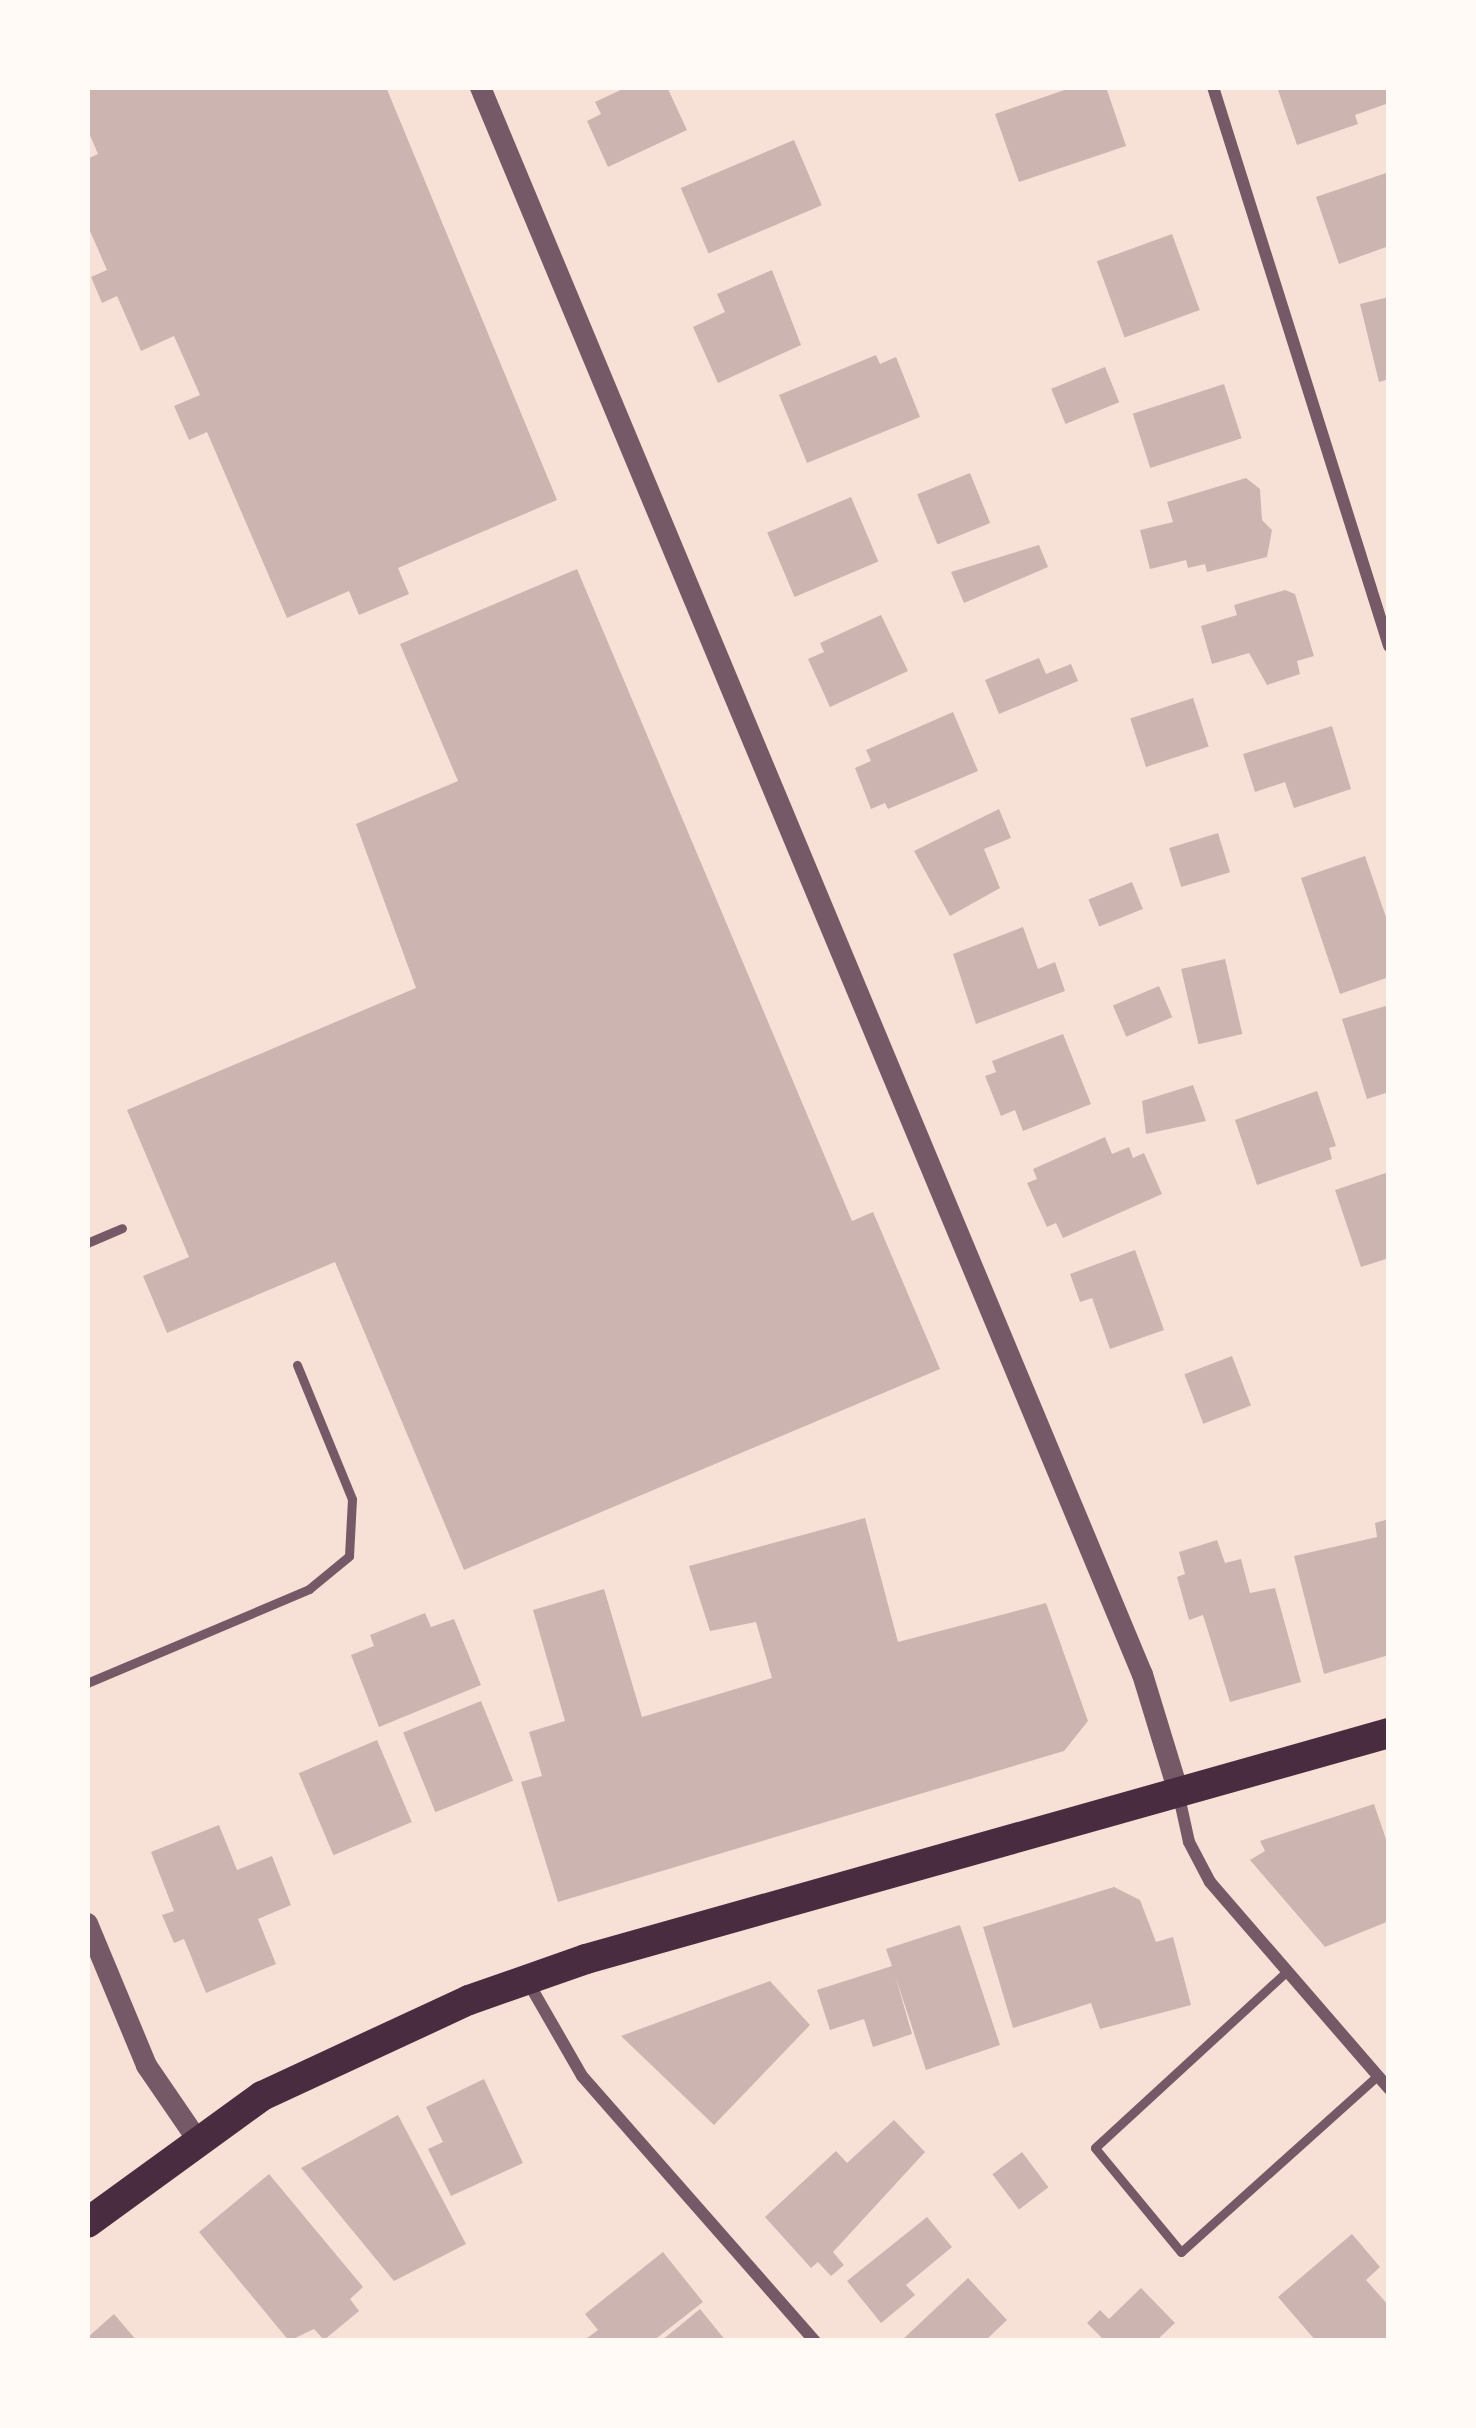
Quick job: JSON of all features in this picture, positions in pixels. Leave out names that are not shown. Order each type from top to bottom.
[{"type":"main road","points":[[87,2223],[196,2138],[338,2059],[527,1979],[1389,1733]]},
{"type":"street","points":[[480,87],[1142,1674],[1189,1842],[1210,1882],[1389,2089]]},
{"type":"street","points":[[1213,87],[1389,646]]},
{"type":"street","points":[[87,1923],[146,2065],[196,2138]]},
{"type":"street","points":[[527,1979],[582,2076],[815,2341]]},
{"type":"lane","points":[[87,1243],[122,1228]]},
{"type":"lane","points":[[87,1683],[309,1589],[350,1556],[352,1499],[298,1365]]},
{"type":"lane","points":[[1285,1973],[1095,2148],[1181,2252],[1377,2076]]},
{"type":"building","points":[[87,87],[386,87],[557,500],[398,568],[409,594],[359,615],[349,591],[287,618],[207,432],[189,440],[174,406],[200,395],[174,336],[141,351],[117,296],[102,303],[91,277],[107,270],[87,224],[87,159],[98,154],[87,128]]},
{"type":"building","points":[[627,87],[667,87],[687,130],[608,167],[587,121],[601,114],[595,102]]},
{"type":"building","points":[[1073,87],[1106,87],[1126,146],[1019,182],[995,114]]},
{"type":"building","points":[[1277,87],[1389,87],[1389,103],[1355,115],[1358,124],[1297,145]]},
{"type":"building","points":[[794,140],[822,205],[709,253],[681,188]]},
{"type":"building","points":[[1389,172],[1389,246],[1339,264],[1316,197]]},
{"type":"building","points":[[1172,234],[1200,310],[1125,337],[1097,261]]},
{"type":"building","points":[[772,270],[801,345],[718,383],[693,327],[725,312],[717,294]]},
{"type":"building","points":[[1389,297],[1389,379],[1379,382],[1360,304]]},
{"type":"building","points":[[876,355],[880,364],[896,357],[920,417],[807,463],[779,395]]},
{"type":"building","points":[[1105,367],[1119,402],[1065,424],[1051,389]]},
{"type":"building","points":[[1224,384],[1242,438],[1150,468],[1133,414]]},
{"type":"building","points":[[970,473],[990,523],[937,544],[917,494]]},
{"type":"building","points":[[1246,478],[1260,489],[1262,520],[1272,530],[1267,557],[1207,572],[1205,564],[1188,568],[1186,560],[1150,569],[1140,530],[1173,522],[1167,502]]},
{"type":"building","points":[[851,497],[878,561],[795,597],[767,533]]},
{"type":"building","points":[[1039,545],[1048,567],[964,603],[951,572]]},
{"type":"building","points":[[577,569],[852,1221],[873,1212],[940,1369],[464,1570],[335,1262],[167,1333],[143,1276],[189,1257],[127,1110],[416,988],[356,824],[458,781],[400,644]]},
{"type":"building","points":[[1285,590],[1295,594],[1314,656],[1297,661],[1300,674],[1267,685],[1249,653],[1212,664],[1201,626],[1237,615],[1234,605]]},
{"type":"building","points":[[881,615],[908,671],[830,707],[808,659],[824,652],[820,643]]},
{"type":"building","points":[[1039,658],[1046,674],[1071,664],[1078,681],[999,714],[985,680]]},
{"type":"building","points":[[1193,698],[1209,747],[1146,767],[1130,718]]},
{"type":"building","points":[[953,712],[978,771],[888,809],[885,803],[871,809],[855,768],[871,761],[866,750]]},
{"type":"building","points":[[1332,726],[1351,789],[1294,808],[1285,782],[1255,792],[1243,754]]},
{"type":"building","points":[[999,809],[1011,838],[984,849],[1000,888],[950,916],[914,851]]},
{"type":"building","points":[[1218,833],[1230,872],[1181,887],[1169,848]]},
{"type":"building","points":[[1365,856],[1389,926],[1389,977],[1340,994],[1301,878]]},
{"type":"building","points":[[1132,882],[1143,909],[1099,926],[1088,900]]},
{"type":"building","points":[[1023,927],[1038,969],[1055,962],[1065,991],[976,1024],[953,954]]},
{"type":"building","points":[[1225,959],[1242,1034],[1198,1044],[1181,969]]},
{"type":"building","points":[[1159,986],[1172,1017],[1126,1037],[1113,1006]]},
{"type":"building","points":[[1389,1005],[1389,1092],[1367,1099],[1342,1019]]},
{"type":"building","points":[[1063,1034],[1091,1104],[1023,1131],[1015,1110],[1001,1116],[985,1076],[996,1072],[992,1061]]},
{"type":"building","points":[[1193,1085],[1206,1121],[1146,1134],[1142,1101]]},
{"type":"building","points":[[1317,1091],[1336,1146],[1329,1148],[1332,1159],[1257,1185],[1235,1120]]},
{"type":"building","points":[[1105,1137],[1112,1154],[1129,1147],[1133,1158],[1144,1153],[1162,1194],[1063,1238],[1056,1223],[1047,1227],[1027,1183],[1037,1179],[1033,1169]]},
{"type":"building","points":[[1389,1172],[1389,1258],[1361,1267],[1335,1190]]},
{"type":"building","points":[[1135,1250],[1164,1330],[1110,1349],[1092,1298],[1080,1302],[1070,1274]]},
{"type":"building","points":[[1232,1356],[1251,1405],[1203,1424],[1184,1374]]},
{"type":"building","points":[[865,1518],[898,1642],[1046,1603],[1088,1721],[1064,1751],[558,1902],[521,1782],[542,1776],[529,1732],[565,1721],[533,1610],[604,1589],[642,1717],[772,1678],[756,1622],[710,1631],[689,1566]]},
{"type":"building","points":[[1389,1519],[1389,1655],[1324,1674],[1294,1556],[1377,1537],[1375,1523]]},
{"type":"building","points":[[1217,1540],[1225,1563],[1241,1559],[1250,1593],[1275,1588],[1301,1682],[1230,1702],[1203,1615],[1189,1620],[1177,1577],[1185,1574],[1179,1552]]},
{"type":"building","points":[[425,1613],[431,1627],[454,1619],[481,1685],[379,1727],[351,1655],[374,1646],[370,1635]]},
{"type":"building","points":[[481,1701],[513,1781],[435,1812],[403,1732]]},
{"type":"building","points":[[377,1740],[412,1822],[334,1855],[299,1773]]},
{"type":"building","points":[[1374,1804],[1389,1848],[1389,1921],[1325,1947],[1250,1860],[1265,1851],[1260,1841]]},
{"type":"building","points":[[219,1825],[237,1870],[272,1856],[291,1905],[258,1919],[276,1964],[206,1993],[184,1939],[174,1943],[162,1915],[174,1911],[151,1852]]},
{"type":"building","points":[[1114,1887],[1140,1900],[1156,1942],[1173,1937],[1191,2005],[1100,2029],[1091,2003],[1013,2028],[983,1927]]},
{"type":"building","points":[[960,1925],[1000,2045],[926,2070],[895,1975],[912,2034],[873,2047],[864,2019],[830,2030],[817,1990],[892,1966],[886,1949]]},
{"type":"building","points":[[770,1981],[810,2025],[714,2125],[621,2036]]},
{"type":"building","points":[[484,2079],[523,2163],[451,2196],[428,2149],[443,2142],[426,2107]]},
{"type":"building","points":[[398,2115],[466,2244],[394,2281],[301,2168]]},
{"type":"building","points":[[894,2120],[925,2152],[833,2252],[844,2265],[831,2276],[818,2262],[811,2268],[765,2217],[836,2151],[847,2163]]},
{"type":"building","points":[[1022,2152],[1048,2187],[1019,2209],[992,2174]]},
{"type":"building","points":[[269,2174],[363,2287],[350,2299],[359,2311],[324,2340],[314,2329],[289,2341],[199,2232]]},
{"type":"building","points":[[927,2217],[952,2247],[906,2285],[915,2295],[881,2323],[847,2281]]},
{"type":"building","points":[[1352,2234],[1380,2267],[1366,2280],[1389,2306],[1389,2341],[1316,2341],[1278,2297]]},
{"type":"building","points":[[663,2252],[703,2302],[653,2341],[583,2341],[598,2330],[585,2314]]},
{"type":"building","points":[[968,2278],[1007,2320],[985,2341],[901,2341]]},
{"type":"building","points":[[1141,2288],[1175,2323],[1156,2341],[1105,2341],[1087,2323],[1100,2310],[1109,2319]]},
{"type":"building","points":[[700,2309],[726,2341],[661,2341]]},
{"type":"building","points":[[114,2314],[137,2341],[87,2341],[87,2338]]}]
